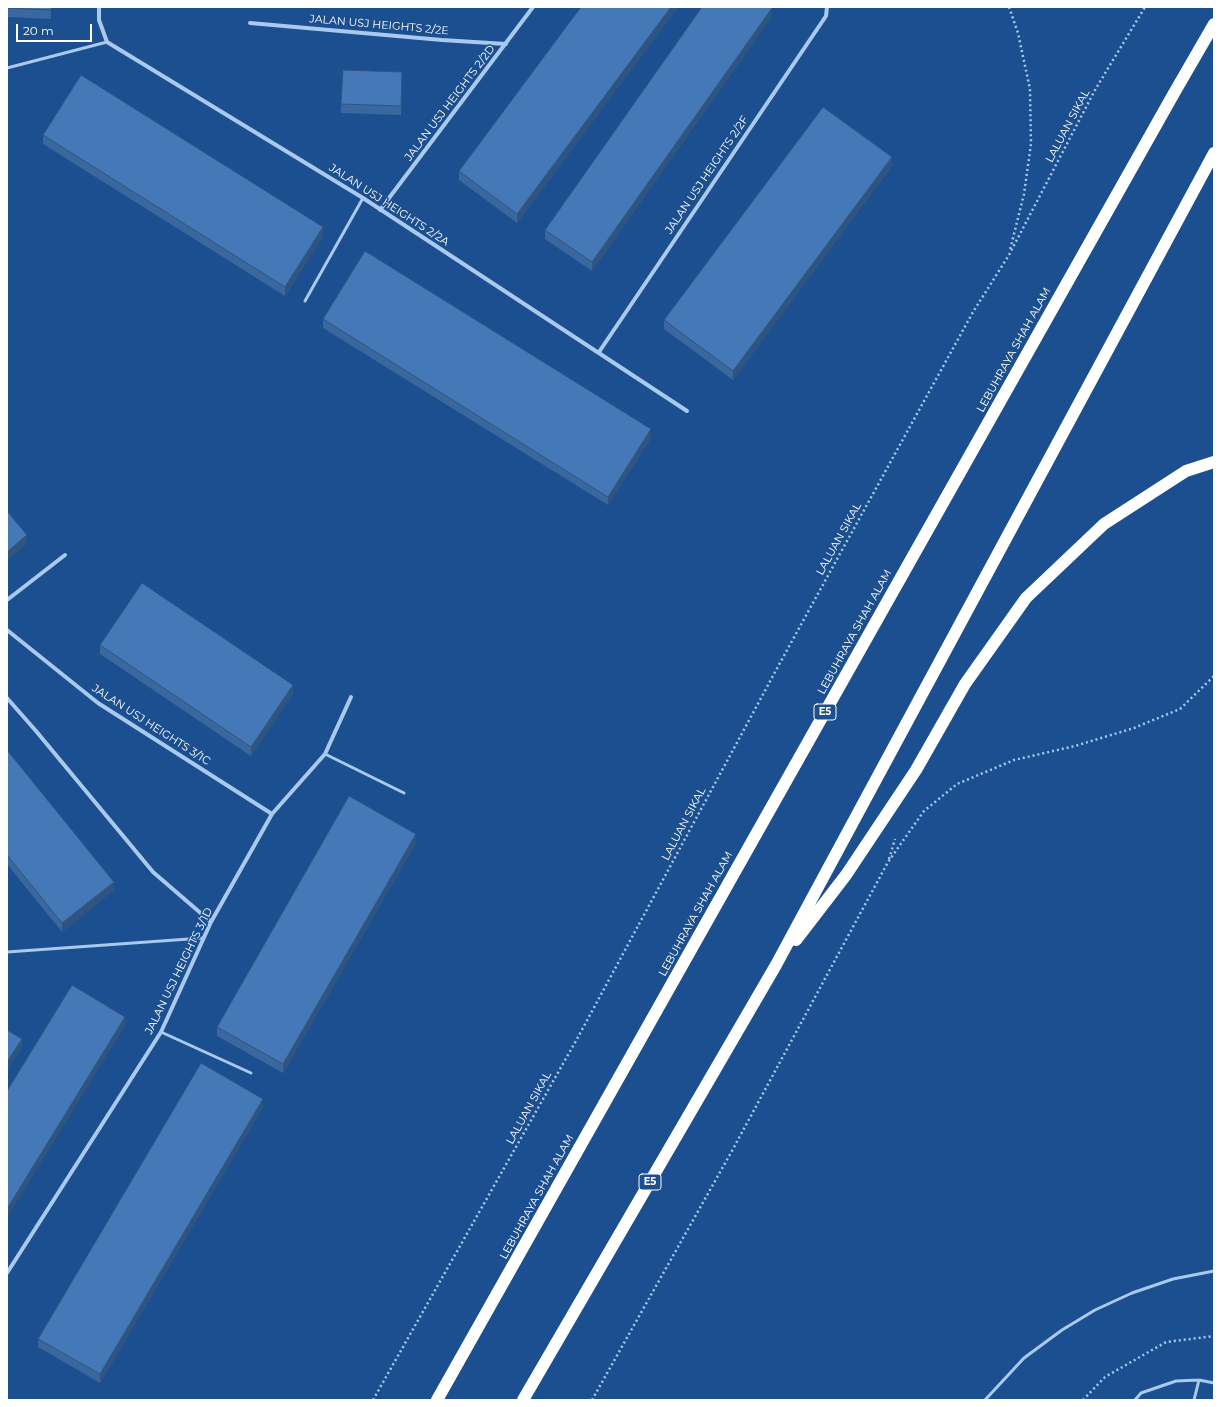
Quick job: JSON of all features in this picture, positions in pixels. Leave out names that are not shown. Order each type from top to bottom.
[{"type":"highway","name":"LEBUHRAYA SHAH ALAM","points":[[437,1400],[1165,108],[1214,24]]},
{"type":"highway","name":"E5","points":[[523,1400],[776,965],[1214,153]]},
{"type":"highway","points":[[776,965],[846,875],[916,770],[965,684],[1026,598],[1104,524],[1186,471],[1214,462]]},
{"type":"street","points":[[100,7],[99,20],[107,42]]},
{"type":"street","name":"JALAN USJ HEIGHTS 2/2D","points":[[380,210],[533,7]]},
{"type":"street","name":"JALAN USJ HEIGHTS 2/2F","points":[[599,352],[826,16],[827,7]]},
{"type":"street","name":"JALAN USJ HEIGHTS 2/2E","points":[[250,23],[442,40],[506,44]]},
{"type":"street","name":"JALAN USJ HEIGHTS 2/2A","points":[[107,42],[363,198],[687,411]]},
{"type":"street","points":[[7,600],[65,555]]},
{"type":"street","name":"JALAN USJ HEIGHTS 3/1C","points":[[7,630],[98,703],[272,814]]},
{"type":"street","name":"JALAN USJ HEIGHTS 3/1D","points":[[7,1274],[161,1032],[211,922],[272,814],[325,754],[350,697]]},
{"type":"street","points":[[7,698],[153,872],[211,922]]},
{"type":"lane","points":[[7,68],[107,42]]},
{"type":"lane","points":[[305,301],[363,198]]},
{"type":"lane","points":[[325,754],[404,792]]},
{"type":"lane","points":[[7,952],[203,938]]},
{"type":"lane","points":[[161,1032],[251,1073]]},
{"type":"lane","points":[[985,1400],[1024,1358],[1062,1330],[1095,1310],[1132,1293],[1173,1278],[1214,1271]]},
{"type":"lane","points":[[1194,1400],[1199,1380]]},
{"type":"lane","points":[[1135,1400],[1141,1393],[1176,1381],[1199,1380],[1214,1383]]},
{"type":"path","name":"LALUAN SIKAL","points":[[1009,7],[1018,33],[1030,89],[1031,144],[1024,194],[1009,255]]},
{"type":"path","name":"LALUAN SIKAL","points":[[373,1400],[573,1046],[781,660],[970,319],[1009,255],[1095,90],[1145,7]]},
{"type":"path","points":[[592,1400],[733,1150],[888,862],[924,811],[957,784],[1014,760],[1075,746],[1134,728],[1180,709],[1214,676]]},
{"type":"path","points":[[1083,1400],[1105,1377],[1166,1342],[1214,1336]]},
{"type":"building","points":[[51,7],[51,10],[7,8]]},
{"type":"building","points":[[581,7],[671,7],[517,214],[459,171]]},
{"type":"building","points":[[702,7],[772,8],[592,262],[545,230]]},
{"type":"building","points":[[343,70],[402,72],[401,106],[341,104]]},
{"type":"building","points":[[81,75],[323,227],[285,287],[43,135]]},
{"type":"building","points":[[823,107],[892,157],[733,371],[664,320]]},
{"type":"building","points":[[365,251],[651,429],[608,497],[323,319]]},
{"type":"building","points":[[7,511],[27,535],[7,552]]},
{"type":"building","points":[[142,583],[293,685],[251,747],[100,645]]},
{"type":"building","points":[[7,750],[114,882],[62,923],[7,855]]},
{"type":"building","points":[[349,796],[416,834],[283,1064],[217,1027]]},
{"type":"building","points":[[72,985],[125,1017],[7,1209],[7,1091]]},
{"type":"building","points":[[7,1030],[22,1039],[7,1062]]},
{"type":"building","points":[[201,1063],[263,1099],[100,1374],[38,1339]]}]
